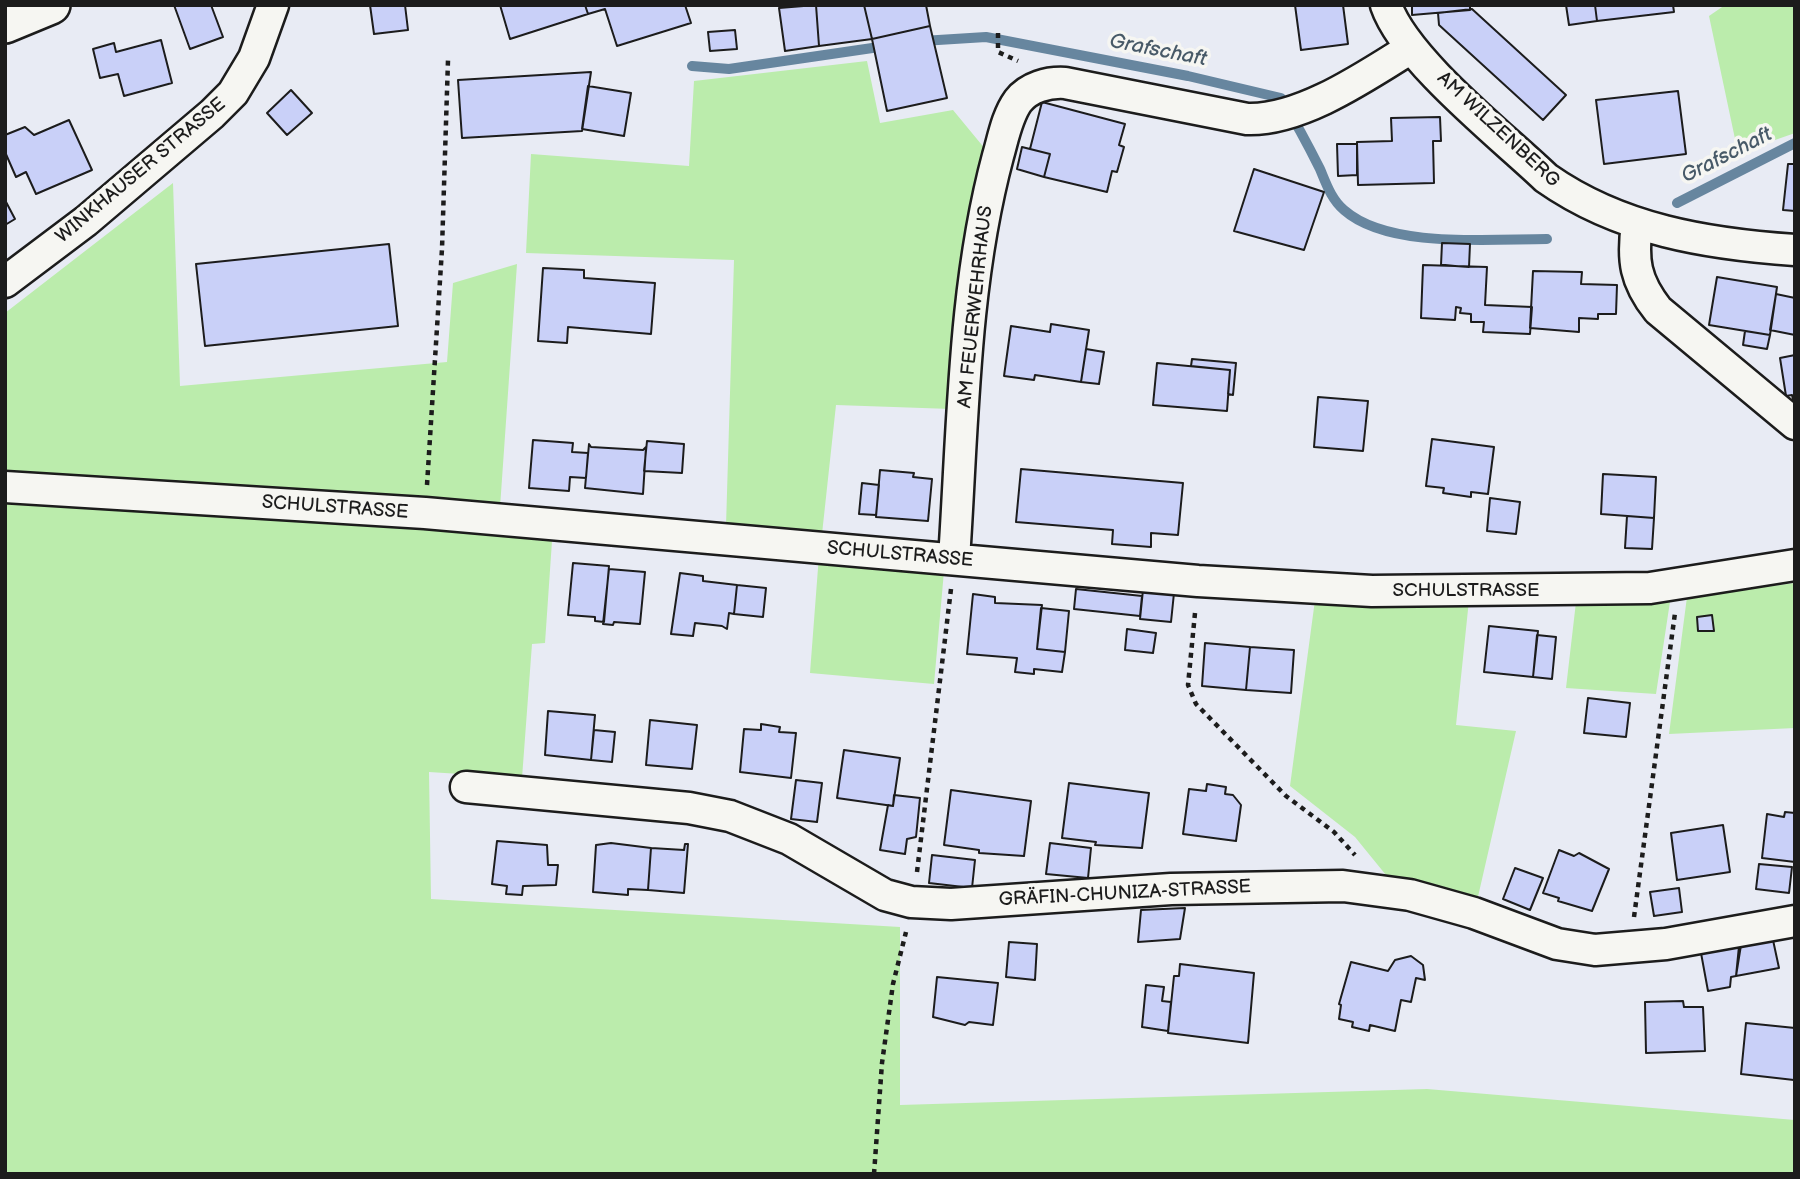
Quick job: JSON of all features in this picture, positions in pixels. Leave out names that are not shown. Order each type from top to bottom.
[{"type":"street","points":[[5,24],[51,5]]},
{"type":"street","name":"WINKHAUSER STRASSE","points":[[5,282],[86,221],[233,93],[254,58],[273,5]]},
{"type":"street","name":"AM WILZENBERG","points":[[1386,5],[1391,21],[1411,48],[1546,178],[1593,207],[1637,224],[1700,239],[1795,250]]},
{"type":"street","name":"AM FEUERWEHRHAUS","points":[[954,559],[979,254],[994,175],[1017,102],[1027,92],[1058,82],[1247,119],[1270,118],[1325,98],[1411,48]]},
{"type":"street","points":[[1637,224],[1634,264],[1644,292],[1658,310],[1795,424]]},
{"type":"street","name":"SCHULSTRASSE","points":[[5,487],[425,513],[1198,581],[1373,592],[1613,589],[1679,584],[1795,565]]},
{"type":"street","name":"GRÄFIN-CHUNIZA-STRASSE","points":[[466,788],[690,808],[730,816],[789,839],[885,895],[911,902],[951,904],[1252,886],[1343,886],[1389,891],[1474,913],[1546,941],[1582,949],[1642,947],[1795,921]]},
{"type":"path","points":[[996,46],[998,33]]},
{"type":"path","points":[[425,513],[441,277],[448,60]]},
{"type":"path","points":[[874,1174],[882,1063],[893,984],[923,836],[954,559]]},
{"type":"path","points":[[1198,581],[1188,685],[1196,704],[1286,796],[1334,832],[1389,891]]},
{"type":"path","points":[[1635,906],[1679,584]]},
{"type":"green space","points":[[1725,5],[1795,5],[1795,133],[1738,153],[1709,16]]},
{"type":"green space","points":[[867,61],[880,123],[953,110],[986,150],[951,409],[836,405],[822,534],[726,526],[734,260],[526,253],[531,154],[689,166],[694,81]]},
{"type":"green space","points":[[173,183],[180,386],[447,362],[453,283],[517,264],[498,536],[552,541],[545,643],[532,644],[522,778],[429,772],[431,899],[900,927],[900,1105],[1427,1089],[1795,1120],[1795,1174],[5,1174],[5,313]]},
{"type":"green space","points":[[819,555],[944,571],[934,684],[810,673]]},
{"type":"green space","points":[[1795,583],[1795,728],[1669,734],[1687,597]]},
{"type":"green space","points":[[1671,595],[1656,694],[1566,688],[1576,602]]},
{"type":"green space","points":[[1315,600],[1469,600],[1456,725],[1516,731],[1477,901],[1390,880],[1355,837],[1290,786]]},
{"type":"building","points":[[174,5],[211,5],[223,37],[190,49]]},
{"type":"building","points":[[370,5],[405,5],[408,30],[374,34]]},
{"type":"building","points":[[500,5],[585,5],[588,14],[510,39]]},
{"type":"building","points":[[585,5],[685,5],[691,23],[617,46],[605,9],[588,14]]},
{"type":"building","points":[[816,5],[864,5],[872,39],[819,46]]},
{"type":"building","points":[[816,5],[819,46],[785,51],[779,8]]},
{"type":"building","points":[[864,5],[926,5],[930,26],[872,39]]},
{"type":"building","points":[[1295,5],[1343,5],[1348,44],[1301,50]]},
{"type":"building","points":[[1412,5],[1470,5],[1470,10],[1412,15]]},
{"type":"building","points":[[1566,5],[1595,5],[1597,21],[1569,25]]},
{"type":"building","points":[[1595,5],[1673,5],[1674,12],[1597,21]]},
{"type":"building","points":[[1472,9],[1566,95],[1543,120],[1439,25],[1438,13]]},
{"type":"building","points":[[930,26],[947,98],[887,111],[872,39]]},
{"type":"building","points":[[735,30],[737,49],[710,51],[708,32]]},
{"type":"building","points":[[161,40],[172,83],[124,96],[118,74],[100,78],[93,49],[114,43],[116,52]]},
{"type":"building","points":[[591,72],[582,131],[462,138],[458,80]]},
{"type":"building","points":[[588,86],[631,93],[624,136],[582,129]]},
{"type":"building","points":[[291,90],[312,113],[287,135],[267,113]]},
{"type":"building","points":[[1678,91],[1686,154],[1604,164],[1596,100]]},
{"type":"building","points":[[1042,102],[1125,124],[1119,145],[1124,147],[1117,172],[1112,171],[1107,192],[1044,177],[1050,154],[1030,149]]},
{"type":"building","points":[[1440,117],[1441,141],[1433,141],[1434,183],[1358,185],[1357,142],[1392,141],[1391,118]]},
{"type":"building","points":[[69,120],[92,170],[36,194],[26,172],[16,177],[5,152],[5,135],[25,127],[34,135]]},
{"type":"building","points":[[1337,144],[1357,144],[1357,175],[1338,176]]},
{"type":"building","points":[[1022,147],[1050,154],[1044,177],[1017,169]]},
{"type":"building","points":[[1788,164],[1795,164],[1795,211],[1783,210]]},
{"type":"building","points":[[1254,169],[1324,192],[1304,250],[1234,231]]},
{"type":"building","points":[[5,200],[15,219],[5,225]]},
{"type":"building","points":[[1442,243],[1470,244],[1469,267],[1441,265]]},
{"type":"building","points":[[389,244],[398,326],[205,346],[196,264]]},
{"type":"building","points":[[1423,265],[1487,267],[1485,305],[1532,307],[1530,334],[1483,332],[1484,322],[1471,322],[1471,314],[1460,313],[1461,308],[1456,307],[1455,320],[1421,318]]},
{"type":"building","points":[[543,268],[584,270],[584,278],[655,283],[651,334],[568,327],[567,343],[538,341]]},
{"type":"building","points":[[1533,271],[1582,272],[1581,284],[1617,285],[1616,314],[1598,314],[1598,319],[1579,318],[1579,332],[1530,328]]},
{"type":"building","points":[[1717,277],[1777,287],[1770,335],[1709,325]]},
{"type":"building","points":[[1776,294],[1795,298],[1795,335],[1770,330]]},
{"type":"building","points":[[1051,324],[1089,330],[1081,382],[1035,375],[1034,380],[1004,376],[1011,326],[1050,332]]},
{"type":"building","points":[[1745,331],[1770,335],[1767,349],[1743,345]]},
{"type":"building","points":[[1086,349],[1104,352],[1099,384],[1081,382]]},
{"type":"building","points":[[1795,355],[1794,404],[1792,395],[1786,396],[1780,358]]},
{"type":"building","points":[[1192,359],[1236,363],[1233,395],[1228,394],[1230,370],[1191,366]]},
{"type":"building","points":[[1157,363],[1230,370],[1227,411],[1153,405]]},
{"type":"building","points":[[1318,397],[1368,401],[1363,451],[1314,447]]},
{"type":"building","points":[[1432,439],[1494,447],[1488,494],[1471,492],[1471,497],[1443,493],[1444,488],[1426,486]]},
{"type":"building","points":[[533,440],[573,443],[572,452],[588,453],[586,478],[570,477],[569,491],[529,488]]},
{"type":"building","points":[[647,441],[684,444],[682,473],[644,471]]},
{"type":"building","points":[[589,444],[591,447],[643,450],[646,447],[643,494],[585,488]]},
{"type":"building","points":[[1021,469],[1183,483],[1178,535],[1151,533],[1151,547],[1112,544],[1113,530],[1016,522]]},
{"type":"building","points":[[880,470],[914,473],[913,477],[932,479],[928,521],[876,517]]},
{"type":"building","points":[[1603,474],[1656,477],[1654,518],[1601,514]]},
{"type":"building","points":[[862,483],[879,485],[876,515],[859,514]]},
{"type":"building","points":[[1490,498],[1520,502],[1516,534],[1487,531]]},
{"type":"building","points":[[1627,516],[1654,518],[1652,549],[1625,548]]},
{"type":"building","points":[[573,563],[609,566],[604,622],[595,621],[595,617],[568,615]]},
{"type":"building","points":[[609,569],[645,572],[640,624],[603,624]]},
{"type":"building","points":[[680,573],[703,576],[703,581],[737,585],[734,614],[729,613],[727,629],[695,623],[693,636],[671,634]]},
{"type":"building","points":[[737,585],[766,588],[763,617],[734,614]]},
{"type":"building","points":[[1076,589],[1142,596],[1140,616],[1074,609]]},
{"type":"building","points":[[1143,590],[1174,593],[1171,622],[1140,619]]},
{"type":"building","points":[[973,594],[995,597],[995,603],[1042,605],[1037,649],[1065,652],[1062,672],[1034,669],[1034,674],[1015,672],[1017,658],[967,654]]},
{"type":"building","points":[[1041,608],[1069,611],[1065,652],[1037,649]]},
{"type":"building","points":[[1712,615],[1714,631],[1698,631],[1697,617]]},
{"type":"building","points":[[1489,626],[1538,631],[1533,677],[1484,672]]},
{"type":"building","points":[[1127,629],[1156,633],[1153,653],[1125,650]]},
{"type":"building","points":[[1537,635],[1556,637],[1552,679],[1533,677]]},
{"type":"building","points":[[1205,643],[1250,647],[1246,690],[1202,686]]},
{"type":"building","points":[[1250,647],[1294,650],[1291,693],[1246,690]]},
{"type":"building","points":[[1588,698],[1630,703],[1626,737],[1584,733]]},
{"type":"building","points":[[548,711],[595,715],[591,760],[545,755]]},
{"type":"building","points":[[650,720],[697,725],[692,769],[646,765]]},
{"type":"building","points":[[761,724],[780,727],[779,732],[796,733],[791,778],[740,772],[744,729],[761,730]]},
{"type":"building","points":[[594,730],[615,732],[612,762],[591,760]]},
{"type":"building","points":[[844,750],[900,758],[893,806],[837,798]]},
{"type":"building","points":[[796,780],[822,783],[817,822],[791,819]]},
{"type":"building","points":[[1069,783],[1149,793],[1142,848],[1095,845],[1096,842],[1062,838]]},
{"type":"building","points":[[1207,784],[1226,787],[1225,794],[1233,795],[1241,805],[1236,841],[1183,834],[1189,789],[1206,791]]},
{"type":"building","points":[[951,790],[1031,801],[1024,856],[979,853],[979,850],[944,845]]},
{"type":"building","points":[[894,795],[920,798],[916,837],[907,839],[905,854],[880,850],[888,805],[893,806]]},
{"type":"building","points":[[1785,812],[1795,813],[1795,862],[1762,858],[1767,814],[1784,817]]},
{"type":"building","points":[[1723,825],[1730,872],[1677,880],[1671,833]]},
{"type":"building","points":[[497,841],[547,845],[548,865],[558,865],[556,885],[523,886],[522,895],[506,894],[507,886],[492,884]]},
{"type":"building","points":[[611,843],[651,848],[648,890],[628,889],[628,895],[593,892],[596,845]]},
{"type":"building","points":[[1050,843],[1091,848],[1088,878],[1046,874]]},
{"type":"building","points":[[685,844],[688,844],[684,893],[648,890],[651,848],[684,850]]},
{"type":"building","points":[[1559,850],[1574,856],[1579,853],[1609,869],[1592,911],[1558,901],[1559,898],[1543,893]]},
{"type":"building","points":[[932,855],[975,860],[972,888],[929,883]]},
{"type":"building","points":[[1759,864],[1792,867],[1789,893],[1756,889]]},
{"type":"building","points":[[1515,868],[1543,878],[1530,910],[1503,899]]},
{"type":"building","points":[[1679,888],[1682,912],[1654,916],[1650,892]]},
{"type":"building","points":[[1185,908],[1180,939],[1138,942],[1141,910]]},
{"type":"building","points":[[1773,940],[1779,968],[1736,976],[1741,945]]},
{"type":"building","points":[[1009,942],[1037,944],[1035,980],[1006,977]]},
{"type":"building","points":[[1739,946],[1736,976],[1731,977],[1730,987],[1708,991],[1701,953]]},
{"type":"building","points":[[1411,956],[1423,965],[1425,980],[1416,978],[1411,1002],[1401,1000],[1395,1031],[1370,1025],[1369,1031],[1352,1027],[1353,1022],[1339,1019],[1339,1004],[1351,962],[1388,971],[1395,960]]},
{"type":"building","points":[[1180,964],[1254,973],[1248,1043],[1168,1033],[1174,976],[1179,976]]},
{"type":"building","points":[[937,977],[998,983],[993,1025],[969,1022],[965,1025],[933,1017]]},
{"type":"building","points":[[1146,985],[1164,987],[1162,1001],[1171,1002],[1168,1031],[1142,1027]]},
{"type":"building","points":[[1683,1001],[1684,1007],[1703,1007],[1705,1051],[1646,1053],[1645,1002]]},
{"type":"building","points":[[1746,1023],[1795,1028],[1794,1080],[1741,1074]]},
{"type":"waterway","name":"Grafschaft","points":[[922,41],[986,37],[1188,76],[1281,98],[1311,151],[1332,196],[1339,206],[1363,222],[1386,231],[1441,239],[1547,239]]},
{"type":"waterway","name":"Grafschaft","points":[[692,66],[729,69],[886,46]]},
{"type":"waterway","name":"Grafschaft","points":[[1677,203],[1795,143]]}]
